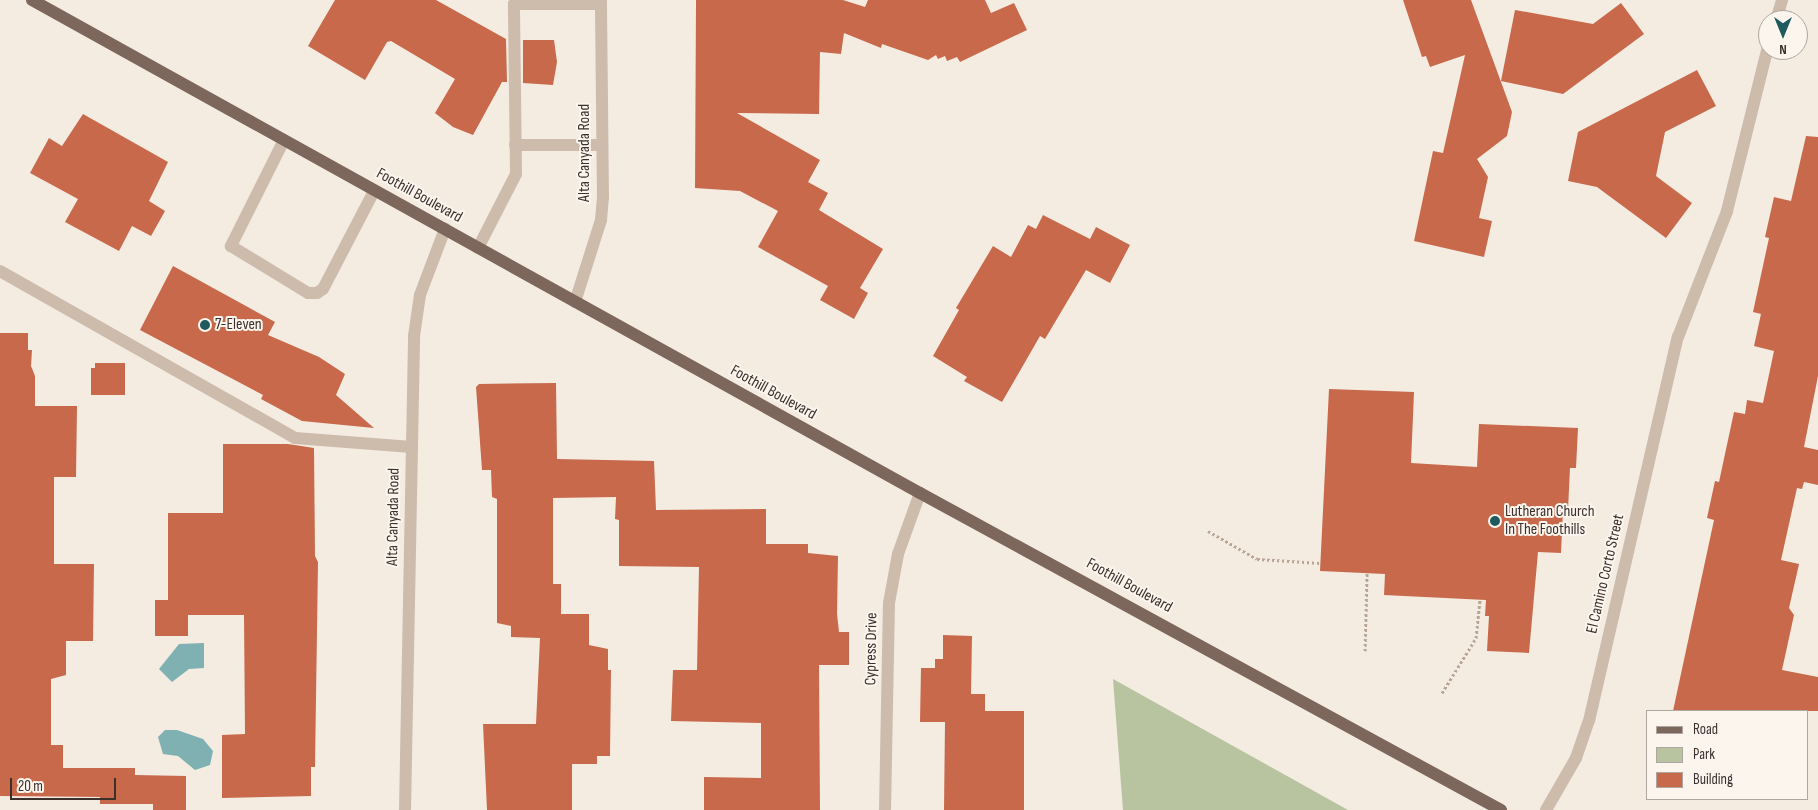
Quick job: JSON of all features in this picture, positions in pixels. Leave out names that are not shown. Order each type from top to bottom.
[{"type":"main road","name":"Foothill Boulevard","points":[[32,0],[575,302],[1501,810]]},
{"type":"street","points":[[478,248],[516,174],[514,4],[601,2]]},
{"type":"street","name":"Alta Canyada Road","points":[[575,302],[601,220],[601,2]]},
{"type":"street","name":"El Camino Corto Street","points":[[1546,810],[1576,758],[1589,721],[1678,337],[1727,211],[1765,60]]},
{"type":"street","points":[[284,140],[231,246],[308,293],[317,293],[323,289],[374,191]]},
{"type":"street","points":[[515,145],[602,145]]},
{"type":"street","name":"Alta Canyada Road","points":[[405,810],[414,336],[420,295],[444,229]]},
{"type":"street","points":[[0,271],[295,438],[412,446]]},
{"type":"street","name":"Cypress Drive","points":[[885,810],[889,603],[898,554],[920,492]]},
{"type":"path","points":[[1208,531],[1257,559],[1320,563]]},
{"type":"path","points":[[1365,650],[1367,573]]},
{"type":"path","points":[[1442,693],[1476,638],[1480,599]]},
{"type":"green space","points":[[1113,679],[1348,810],[1123,810]]},
{"type":"water","points":[[204,643],[204,668],[189,669],[172,682],[159,669],[179,644]]},
{"type":"water","points":[[165,730],[177,730],[203,739],[213,751],[210,765],[195,770],[178,756],[163,754],[158,737]]},
{"type":"building","points":[[335,0],[436,0],[506,39],[507,82],[502,82],[473,135],[453,127],[435,113],[455,79],[391,41],[387,42],[365,80],[308,46]]},
{"type":"building","points":[[696,0],[843,0],[865,7],[868,0],[985,0],[991,13],[1014,3],[1027,30],[960,62],[957,57],[947,61],[945,56],[938,59],[936,55],[928,60],[882,44],[881,48],[844,33],[841,54],[820,52],[819,114],[737,113],[820,160],[808,182],[828,193],[819,210],[883,249],[860,288],[868,293],[854,319],[820,300],[828,286],[758,247],[778,211],[740,191],[695,188]]},
{"type":"building","points":[[1403,0],[1471,0],[1512,112],[1507,136],[1477,159],[1488,177],[1479,218],[1492,221],[1484,257],[1414,241],[1433,151],[1443,153],[1465,55],[1430,67],[1426,56],[1422,57]]},
{"type":"building","points":[[1621,3],[1644,34],[1563,94],[1501,81],[1515,10],[1593,24]]},
{"type":"building","points":[[523,40],[554,40],[557,62],[553,85],[523,83]]},
{"type":"building","points":[[1697,70],[1716,106],[1665,132],[1656,176],[1692,203],[1666,238],[1597,187],[1568,181],[1578,132]]},
{"type":"building","points":[[83,114],[168,162],[149,201],[165,211],[151,236],[132,226],[119,251],[65,222],[78,199],[30,173],[49,138],[62,146]]},
{"type":"building","points":[[1806,136],[1818,137],[1818,376],[1804,447],[1818,450],[1818,485],[1804,482],[1802,489],[1797,488],[1781,560],[1799,564],[1789,608],[1794,615],[1782,670],[1818,677],[1818,711],[1673,710],[1714,520],[1707,518],[1715,481],[1719,482],[1734,412],[1745,414],[1747,400],[1763,403],[1774,351],[1754,346],[1761,314],[1753,312],[1769,238],[1765,237],[1774,197],[1791,201]]},
{"type":"building","points":[[1043,215],[1090,239],[1096,227],[1130,245],[1110,283],[1086,270],[1045,339],[1040,336],[1002,402],[964,381],[967,377],[933,356],[959,310],[956,308],[993,246],[1011,257],[1028,225],[1036,229]]},
{"type":"building","points":[[173,266],[275,322],[268,335],[319,357],[345,374],[336,395],[374,428],[302,421],[261,399],[263,395],[140,330]]},
{"type":"building","points":[[0,333],[28,333],[28,350],[32,350],[31,366],[35,376],[35,406],[77,406],[76,477],[54,477],[54,564],[94,564],[93,641],[66,641],[66,675],[51,679],[51,745],[63,745],[63,768],[135,768],[135,775],[186,776],[186,810],[153,810],[153,804],[100,804],[100,797],[0,796]]},
{"type":"building","points":[[95,363],[125,363],[125,395],[91,395],[91,368],[95,368]]},
{"type":"building","points":[[556,383],[557,459],[654,461],[656,510],[766,509],[766,544],[808,544],[808,553],[838,556],[837,614],[839,632],[849,632],[849,665],[819,665],[820,810],[704,810],[704,777],[761,778],[761,723],[671,721],[673,670],[697,670],[699,567],[619,566],[619,520],[615,519],[616,497],[553,498],[553,584],[561,584],[561,614],[589,614],[589,645],[608,649],[608,670],[611,670],[610,756],[597,756],[597,764],[572,764],[572,810],[487,810],[483,724],[536,724],[540,638],[511,637],[511,626],[497,623],[497,499],[492,497],[491,470],[482,470],[476,387],[479,384]]},
{"type":"building","points":[[1329,389],[1414,392],[1411,463],[1477,467],[1479,424],[1578,428],[1576,468],[1570,468],[1568,510],[1563,510],[1561,553],[1538,552],[1529,653],[1487,651],[1489,616],[1485,616],[1486,600],[1384,595],[1385,574],[1320,571]]},
{"type":"building","points":[[223,444],[288,444],[314,448],[315,556],[318,562],[315,767],[311,767],[311,796],[222,798],[222,735],[245,734],[244,615],[188,615],[188,636],[155,636],[155,600],[168,600],[168,513],[223,513]]},
{"type":"building","points":[[943,635],[972,636],[971,694],[985,694],[985,711],[1024,711],[1024,810],[944,810],[945,722],[920,722],[921,668],[935,668],[935,659],[943,659]]},
{"type":"place","name":"7-Eleven","points":[[205,325]]},
{"type":"place","name":"Lutheran Church In The Foothills","points":[[1495,521]]}]
